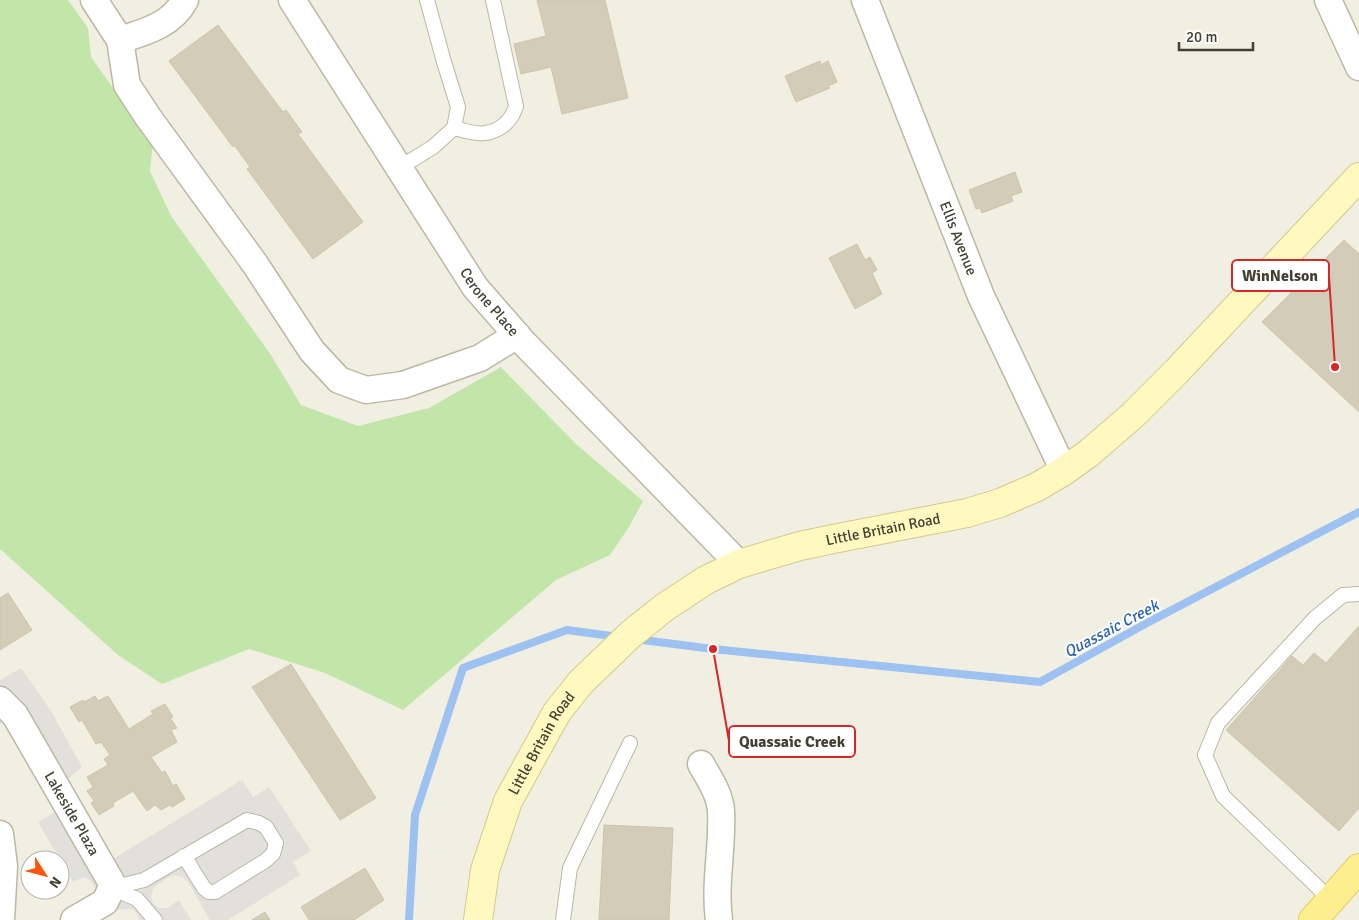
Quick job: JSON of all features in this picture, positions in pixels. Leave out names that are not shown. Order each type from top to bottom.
[{"type":"main road","points":[[1313,920],[1359,868]]},
{"type":"street","points":[[94,0],[120,40],[127,85],[137,101],[255,264],[312,351],[339,380],[366,390],[403,385],[480,358],[517,335]]},
{"type":"street","points":[[120,40],[159,26],[175,15],[185,0]]},
{"type":"street","name":"Cerone Place","points":[[292,0],[475,287],[517,335],[739,564]]},
{"type":"street","name":"Ellis Avenue","points":[[865,0],[981,296],[1064,472]]},
{"type":"street","points":[[1328,0],[1359,66]]},
{"type":"street","name":"Little Britain Road","points":[[478,920],[485,870],[508,800],[556,712],[588,675],[631,634],[665,607],[706,580],[739,564],[800,546],[966,514],[1000,503],[1037,487],[1064,472],[1133,415],[1178,371],[1359,177]]},
{"type":"street","name":"Lakeside Plaza","points":[[0,700],[15,715],[112,885],[111,888]]},
{"type":"street","points":[[701,764],[714,789],[721,810],[717,904],[719,920]]},
{"type":"street","points":[[0,834],[4,866],[1,920]]},
{"type":"street","points":[[74,920],[105,902],[111,888]]},
{"type":"lane","points":[[399,168],[433,147],[454,128],[458,107],[427,0]]},
{"type":"lane","points":[[454,128],[485,134],[505,125],[513,116],[516,106],[493,0]]},
{"type":"lane","points":[[1330,900],[1223,796],[1205,755],[1218,723],[1315,618],[1343,595],[1359,594]]},
{"type":"lane","points":[[563,920],[570,868],[630,744]]},
{"type":"lane","points":[[111,888],[144,880],[184,856],[247,820],[266,827],[276,843],[273,854],[265,862],[215,892],[209,892],[204,888],[184,856]]},
{"type":"lane","points":[[111,888],[137,899],[156,920]]},
{"type":"green space","points":[[0,0],[68,0],[88,28],[91,57],[153,144],[150,171],[171,216],[269,352],[301,405],[358,426],[429,408],[501,367],[576,444],[643,501],[629,527],[610,555],[556,580],[403,710],[325,673],[249,649],[162,684],[118,655],[0,549]]},
{"type":"shaded area","points":[[21,668],[51,711],[82,767],[65,782],[108,862],[242,780],[253,797],[269,787],[311,851],[293,862],[300,875],[228,920],[210,920],[188,882],[184,878],[175,875],[170,876],[154,887],[151,897],[153,903],[159,908],[167,908],[179,900],[191,920],[139,920],[133,909],[126,909],[116,910],[101,920],[95,920],[96,892],[94,885],[84,877],[73,882],[70,877],[70,850],[54,850],[38,822],[59,810],[3,723],[0,724],[0,680]]},
{"type":"building","points":[[537,0],[605,0],[628,98],[562,114],[551,67],[521,74],[514,44],[546,36]]},
{"type":"building","points":[[218,25],[283,112],[286,110],[302,132],[298,134],[363,222],[313,259],[247,169],[250,167],[234,145],[233,147],[169,61]]},
{"type":"building","points":[[820,61],[821,65],[828,61],[837,82],[828,86],[830,88],[796,102],[785,76]]},
{"type":"building","points":[[1015,172],[1022,192],[1011,196],[1013,201],[982,213],[980,208],[976,209],[969,190]]},
{"type":"building","points":[[1344,240],[1359,254],[1359,412],[1262,322]]},
{"type":"building","points":[[857,244],[865,260],[870,257],[877,270],[872,273],[882,294],[855,309],[829,258]]},
{"type":"building","points":[[8,593],[32,630],[0,650],[0,598]]},
{"type":"building","points":[[1359,626],[1359,808],[1339,831],[1226,730],[1292,656],[1303,665],[1314,653],[1326,663]]},
{"type":"building","points":[[291,664],[376,798],[340,820],[252,687]]},
{"type":"building","points":[[95,696],[98,701],[108,696],[129,729],[153,714],[151,711],[165,704],[173,717],[170,718],[177,728],[171,730],[177,742],[151,757],[162,773],[165,771],[173,786],[176,784],[185,799],[172,807],[170,805],[161,810],[155,805],[147,811],[133,791],[113,803],[114,806],[99,815],[91,803],[94,801],[87,791],[93,787],[87,777],[108,765],[104,759],[110,755],[101,742],[96,744],[82,720],[79,722],[70,707]]},
{"type":"building","points":[[604,825],[673,828],[669,920],[599,920]]},
{"type":"building","points":[[365,868],[384,900],[354,920],[309,920],[301,907]]},
{"type":"building","points":[[265,912],[270,920],[252,920]]},
{"type":"waterway","name":"Quassaic Creek","points":[[635,639],[713,649],[1040,682],[1147,623],[1359,512]]},
{"type":"waterway","name":"Quassaic Creek","points":[[409,920],[415,815],[463,668],[567,630],[619,637]]},
{"type":"place","name":"WinNelson","points":[[1335,367]]},
{"type":"place","name":"Quassaic Creek","points":[[713,649]]}]
